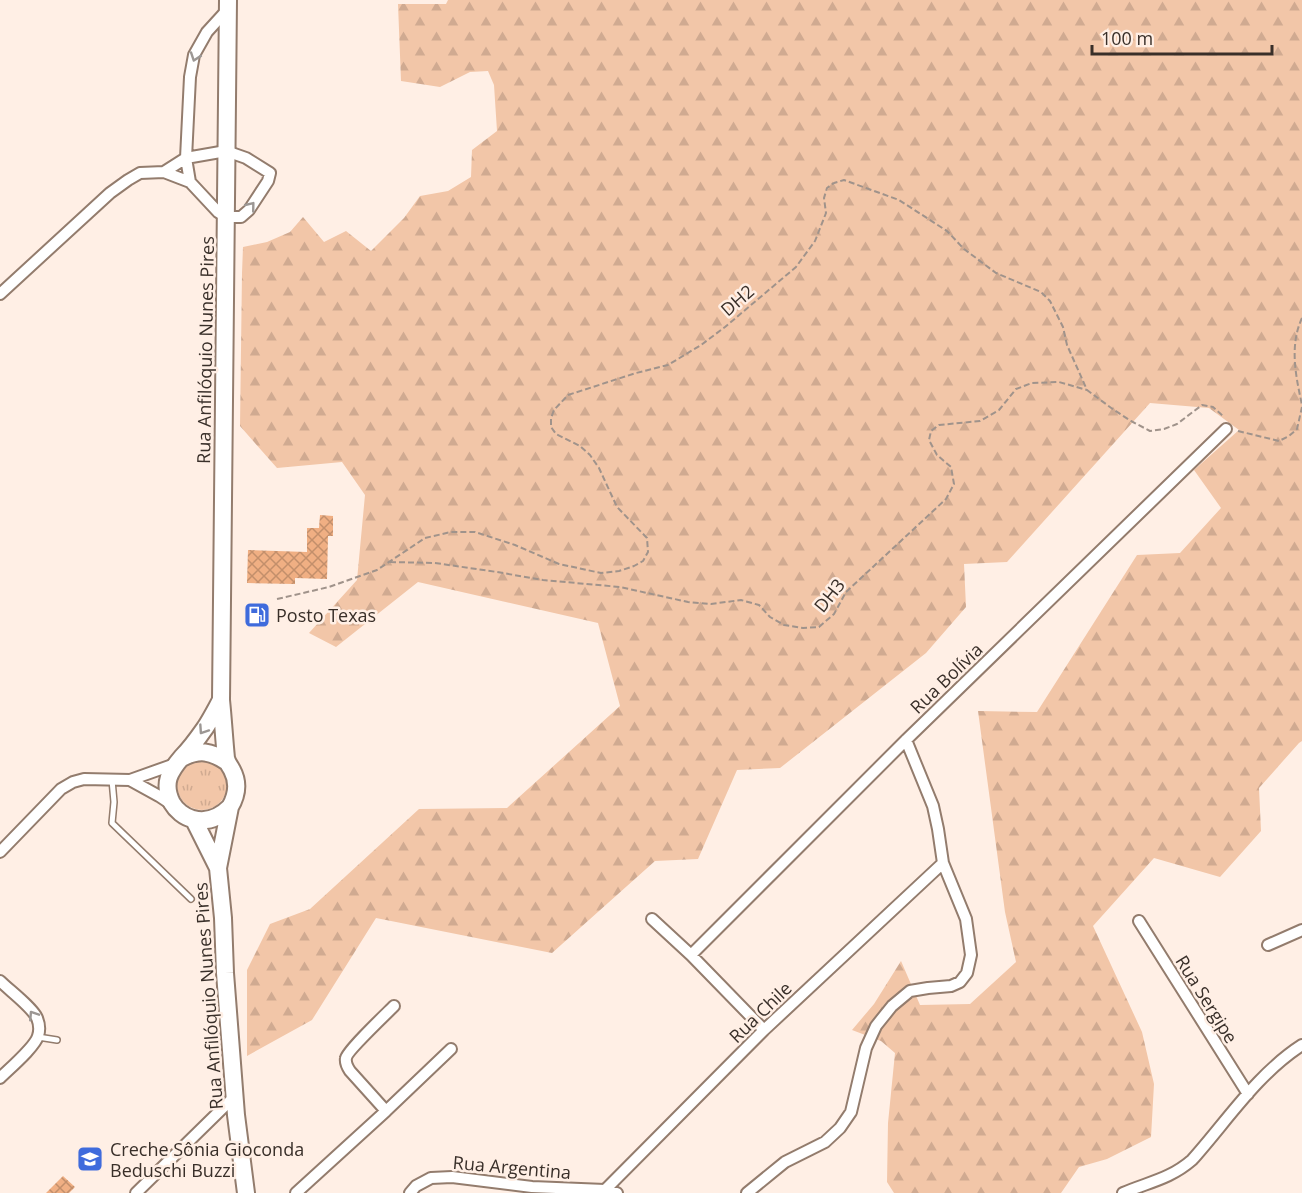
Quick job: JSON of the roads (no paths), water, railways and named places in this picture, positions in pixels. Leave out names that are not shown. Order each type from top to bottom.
[{"type":"main road","name":"Rua Anfilóquio Nunes Pires","points":[[228,4],[221,700],[227,762],[235,774],[237,791],[230,807],[218,868],[235,1096],[246,1193]]},
{"type":"main road","name":"Rua Anfilóquio Nunes Pires","points":[[174,807],[168,790],[171,772],[205,728],[221,700]]},
{"type":"main road","points":[[179,761],[190,753],[208,752],[227,762]]},
{"type":"main road","points":[[174,807],[194,820],[202,821],[218,817],[230,807]]},
{"type":"main road","name":"Rua Anfilóquio Nunes Pires","points":[[194,820],[218,868]]},
{"type":"street","points":[[190,182],[186,158],[190,77],[194,55],[207,32],[228,4]]},
{"type":"street","points":[[0,294],[119,187],[140,173],[164,172],[190,182],[218,212],[226,217],[241,217],[249,210],[268,181],[270,173],[246,158],[226,151],[186,158],[164,172]]},
{"type":"street","name":"Rua Bolívia","points":[[691,955],[906,740],[1226,429]]},
{"type":"street","points":[[747,1193],[785,1162],[825,1142],[840,1128],[850,1112],[866,1048],[876,1026],[892,1006],[910,991],[951,986],[960,982],[967,973],[971,955],[966,919],[944,862],[933,806],[906,740]]},
{"type":"street","points":[[0,852],[61,789],[73,782],[130,780],[179,761]]},
{"type":"street","points":[[130,780],[174,807]]},
{"type":"street","name":"Rua Chile","points":[[605,1190],[764,1030],[944,862]]},
{"type":"street","points":[[652,920],[691,955],[764,1030]]},
{"type":"street","name":"Rua Sergipe","points":[[1139,921],[1248,1094]]},
{"type":"street","points":[[1268,945],[1302,930]]},
{"type":"street","points":[[0,981],[32,1012],[37,1018],[39,1027],[38,1037],[33,1044],[0,1078]]},
{"type":"street","points":[[386,1112],[350,1071],[345,1059],[394,1006]]},
{"type":"street","points":[[1123,1193],[1166,1178],[1181,1169],[1248,1094],[1290,1053],[1302,1045]]},
{"type":"street","points":[[296,1193],[452,1049]]},
{"type":"street","points":[[136,1193],[235,1096]]},
{"type":"street","name":"Rua Argentina","points":[[410,1193],[416,1186],[432,1178],[452,1177],[571,1191],[605,1190],[617,1193]]},
{"type":"lane","points":[[112,780],[114,802],[112,823],[191,899]]},
{"type":"lane","points":[[38,1037],[57,1040]]},
{"type":"place","name":"Posto Texas","points":[[257,615]]},
{"type":"place","name":"Creche Sônia Gioconda Beduschi Buzzi","points":[[90,1159]]}]
